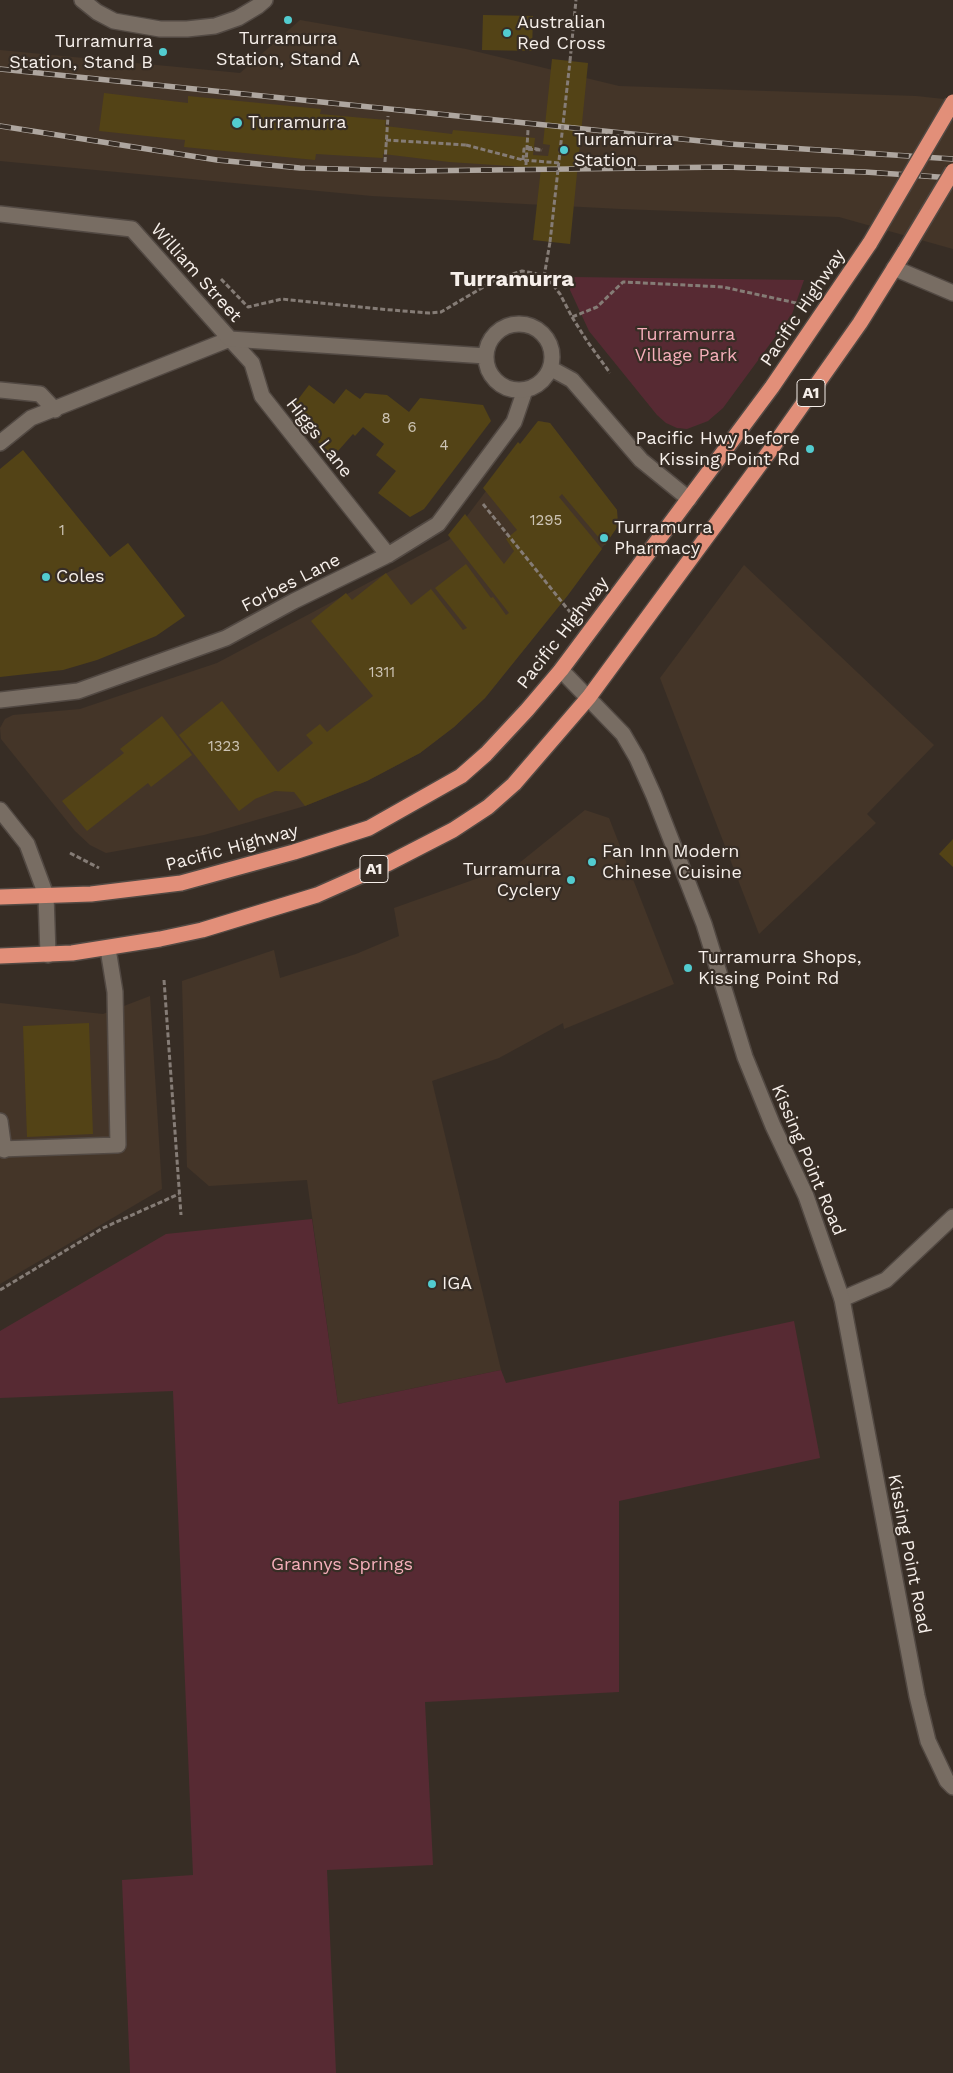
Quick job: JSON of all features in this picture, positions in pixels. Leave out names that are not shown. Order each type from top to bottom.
[{"type":"highway","name":"Pacific Highway","points":[[0,897],[91,894],[181,883],[294,852],[369,828],[461,776],[486,754],[561,670],[772,387],[870,243],[953,102]]},
{"type":"highway","name":"A1","points":[[0,956],[48,955],[108,949],[202,930],[317,895],[387,864],[453,830],[488,807],[514,784],[589,697],[772,448],[860,323],[953,171]]},
{"type":"street","points":[[82,0],[97,12],[114,21],[160,29],[187,29],[215,26],[238,18],[265,0]]},
{"type":"street","name":"William Street","points":[[0,214],[132,229],[230,339],[486,356]]},
{"type":"street","points":[[894,268],[953,293]]},
{"type":"street","points":[[516,324],[526,324],[542,333],[548,341],[552,359],[550,368],[540,382],[525,390],[515,390],[497,383],[486,366],[486,356],[487,346],[498,331],[516,324]]},
{"type":"street","points":[[0,443],[32,418],[133,376],[230,339]]},
{"type":"street","name":"Higgs Lane","points":[[230,339],[252,364],[262,396],[388,555]]},
{"type":"street","points":[[550,368],[572,380],[641,460],[689,499]]},
{"type":"street","points":[[0,390],[40,394],[55,410]]},
{"type":"street","name":"Forbes Lane","points":[[0,700],[78,691],[226,638],[294,601],[388,555],[438,524],[514,422],[525,390]]},
{"type":"street","name":"Kissing Point Road","points":[[561,670],[623,734],[654,796],[704,924],[745,1057],[773,1126],[806,1196],[842,1299],[917,1696],[928,1741],[947,1781],[953,1787]]},
{"type":"street","points":[[0,810],[27,844],[46,895],[48,955]]},
{"type":"street","points":[[0,1121],[2,1150],[118,1145],[115,992],[108,949]]},
{"type":"street","points":[[842,1299],[886,1280],[953,1217]]},
{"type":"path","points":[[544,277],[560,163],[576,0]]},
{"type":"path","points":[[385,162],[388,116]]},
{"type":"path","points":[[526,165],[528,130]]},
{"type":"path","points":[[386,140],[466,145],[523,160],[560,163]]},
{"type":"path","points":[[523,160],[524,149],[542,150],[527,147]]},
{"type":"path","points":[[221,279],[248,307],[282,299],[429,313],[441,312],[510,274],[528,272],[544,277],[560,294],[586,342],[610,373]]},
{"type":"path","points":[[572,317],[597,307],[623,282],[723,287],[804,305]]},
{"type":"path","points":[[468,486],[570,612]]},
{"type":"path","points":[[70,853],[99,868]]},
{"type":"path","points":[[164,980],[181,1215]]},
{"type":"path","points":[[0,1290],[103,1228],[179,1194]]},
{"type":"shaded area","points":[[300,20],[466,49],[619,86],[916,96],[953,100],[953,249],[839,217],[621,209],[372,196],[0,161],[0,50],[240,73]]},
{"type":"shaded area","points":[[539,421],[550,423],[617,510],[618,526],[568,595],[485,698],[454,727],[420,753],[367,781],[305,806],[204,835],[106,853],[90,845],[75,831],[1,739],[0,728],[5,719],[13,715],[80,709],[217,663],[449,540]]},
{"type":"shaded area","points":[[744,565],[934,745],[867,814],[876,823],[759,934],[660,678]]},
{"type":"shaded area","points":[[585,810],[609,818],[674,984],[564,1029],[563,1023],[499,1058],[432,1081],[501,1370],[338,1404],[307,1180],[209,1186],[187,1167],[182,981],[274,950],[280,978],[356,954],[399,936],[394,908],[518,864]]},
{"type":"shaded area","points":[[150,996],[162,1189],[0,1284],[0,1003],[103,1014]]},
{"type":"green space","name":"Turramurra Village Park","points":[[571,277],[804,280],[792,314],[723,408],[708,421],[687,429],[677,428],[666,423],[657,415],[589,331],[570,290]]},
{"type":"green space","name":"Grannys Springs","points":[[312,1219],[338,1404],[501,1370],[506,1383],[794,1321],[820,1458],[619,1501],[619,1692],[425,1702],[433,1865],[327,1870],[336,2073],[130,2073],[122,1880],[193,1875],[173,1391],[0,1398],[0,1331],[166,1234]]},
{"type":"building","name":"Australian Red Cross","points":[[483,15],[533,16],[532,51],[482,50]]},
{"type":"building","points":[[552,59],[588,63],[570,244],[533,240],[541,168],[449,162],[383,154],[383,158],[316,154],[315,160],[184,147],[185,140],[99,131],[104,93],[188,103],[188,96],[321,109],[320,114],[386,120],[385,126],[452,134],[453,130],[535,138],[533,155],[548,156],[550,145],[543,144]]},
{"type":"building","points":[[309,385],[334,404],[346,389],[360,399],[365,393],[387,395],[409,412],[420,398],[483,405],[491,421],[424,509],[410,517],[378,493],[396,471],[376,455],[384,444],[363,427],[355,436],[353,434],[338,451],[336,449],[332,454],[318,442],[321,438],[313,431],[315,430],[290,410]]},
{"type":"building","points":[[538,421],[550,423],[617,510],[618,526],[605,545],[562,494],[559,497],[602,549],[568,595],[485,698],[454,727],[420,753],[367,781],[305,806],[294,792],[275,791],[255,799],[239,811],[179,735],[222,701],[278,772],[313,743],[306,735],[320,724],[327,732],[373,696],[311,621],[346,593],[352,600],[386,573],[411,605],[431,589],[463,630],[467,628],[435,588],[466,564],[491,598],[493,597],[506,615],[509,613],[448,535],[465,514],[504,564],[514,551],[506,539],[517,530],[483,488],[518,442],[520,444]]},
{"type":"building","points":[[23,450],[110,557],[128,543],[185,616],[156,636],[97,660],[63,670],[0,677],[0,469]]},
{"type":"building","points":[[162,716],[192,755],[151,787],[148,783],[87,831],[62,801],[124,753],[120,749]]},
{"type":"building","points":[[953,839],[953,867],[939,854]]},
{"type":"building","points":[[89,1023],[93,1134],[27,1137],[23,1026]]},
{"type":"railway","points":[[0,69],[730,144],[953,159]]},
{"type":"railway","points":[[0,126],[217,160],[300,168],[412,171],[726,167],[865,172],[953,178]]},
{"type":"place","name":"Turramurra Station, Stand A","points":[[288,20]]},
{"type":"place","name":"Australian Red Cross","points":[[507,33]]},
{"type":"place","name":"Turramurra Station, Stand B","points":[[163,52]]},
{"type":"place","name":"Turramurra","points":[[237,123]]},
{"type":"place","name":"Turramurra Station","points":[[564,150]]},
{"type":"place","name":"Pacific Hwy before Kissing Point Rd","points":[[810,449]]},
{"type":"place","name":"Turramurra Pharmacy","points":[[604,538]]},
{"type":"place","name":"Coles","points":[[46,577]]},
{"type":"place","name":"Fan Inn Modern Chinese Cuisine","points":[[592,862]]},
{"type":"place","name":"Turramurra Cyclery","points":[[571,880]]},
{"type":"place","name":"Turramurra Shops, Kissing Point Rd","points":[[688,968]]},
{"type":"place","name":"IGA","points":[[432,1284]]},
{"type":"district","name":"Turramurra","points":[[512,280]]}]
